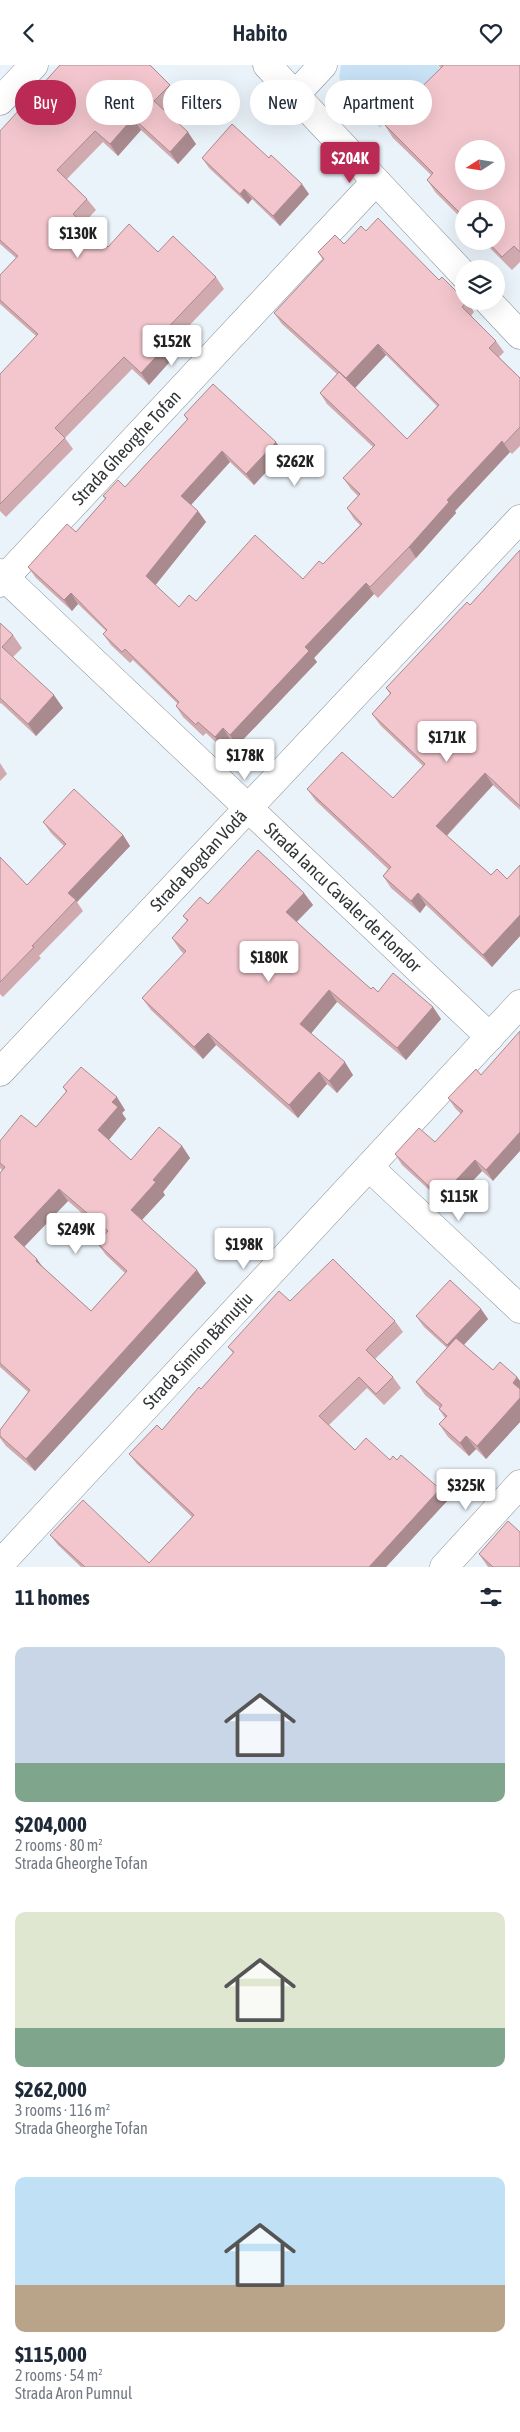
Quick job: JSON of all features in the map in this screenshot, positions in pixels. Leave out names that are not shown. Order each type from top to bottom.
[{"type":"street","points":[[0,101],[34,65]]},
{"type":"street","points":[[267,65],[281,80]]},
{"type":"street","points":[[309,80],[323,65]]},
{"type":"street","points":[[315,116],[455,265]]},
{"type":"street","name":"Strada Gheorghe Tofan","points":[[2,578],[376,181]]},
{"type":"street","points":[[496,310],[520,335]]},
{"type":"street","name":"Strada Bogdan Vodă","points":[[0,1072],[520,519]]},
{"type":"street","name":"Strada Iancu Cavaler de Flondor","points":[[2,578],[490,1037]]},
{"type":"street","name":"Strada Simion Bărnuțiu","points":[[0,1564],[520,1005]]},
{"type":"street","points":[[369,1167],[520,1309]]},
{"type":"street","points":[[444,1567],[520,1484]]},
{"type":"shaded area","points":[[341,65],[437,65],[441,69],[430,80],[341,80],[339,78]]},
{"type":"building","points":[[60,65],[150,65],[165,80],[163,80],[163,92],[154,101],[163,109],[163,125],[180,125],[188,132],[170,152],[141,125],[153,125],[153,80],[86,80],[86,125],[127,125],[110,144],[95,131],[57,170],[87,199],[73,214],[108,247],[129,224],[158,252],[173,236],[216,277],[158,338],[166,346],[141,373],[124,357],[55,428],[65,438],[0,504],[0,374],[38,334],[0,300],[0,275],[18,256],[0,240],[0,131],[15,114],[15,125],[76,125],[76,80],[46,80]]},
{"type":"building","points":[[442,65],[520,65],[520,252],[514,246],[502,257],[495,250],[505,250],[505,200],[455,200],[455,208],[427,180],[433,173],[385,125],[432,125],[432,80],[429,80]]},
{"type":"building","points":[[233,125],[269,158],[271,155],[302,184],[273,216],[244,189],[240,194],[202,158]]},
{"type":"building","points":[[378,218],[439,280],[442,277],[455,290],[455,310],[465,310],[496,341],[489,348],[520,378],[520,427],[504,444],[502,441],[447,500],[449,502],[409,547],[370,587],[366,583],[305,647],[309,651],[230,735],[223,728],[215,737],[198,722],[196,725],[176,706],[179,702],[125,649],[122,652],[103,634],[107,630],[71,593],[64,600],[28,567],[67,524],[76,532],[106,498],[103,496],[118,480],[125,487],[188,419],[184,415],[213,384],[276,442],[246,474],[222,451],[181,496],[198,511],[146,576],[179,607],[189,595],[196,601],[255,535],[303,579],[319,561],[323,564],[362,524],[347,508],[360,494],[343,478],[375,445],[320,393],[339,372],[407,439],[439,405],[378,344],[346,378],[274,313],[324,259],[318,252],[335,235],[344,244],[361,226],[366,231]]},
{"type":"building","points":[[520,550],[520,806],[485,773],[436,826],[491,875],[497,869],[507,879],[520,865],[520,915],[483,955],[418,893],[411,901],[383,876],[391,867],[307,789],[342,752],[393,798],[425,764],[372,714],[391,693],[386,688],[467,602],[470,605]]},
{"type":"building","points":[[0,623],[13,635],[2,647],[54,695],[28,724],[0,698]]},
{"type":"building","points":[[74,789],[123,835],[68,893],[76,900],[0,982],[0,857],[27,885],[66,844],[43,822]]},
{"type":"building","points":[[258,850],[304,893],[286,912],[336,958],[371,989],[373,987],[378,992],[393,973],[433,1007],[397,1048],[329,990],[300,1024],[345,1062],[329,1081],[319,1072],[289,1105],[208,1033],[194,1047],[142,998],[186,951],[172,938],[188,920],[183,916],[200,897],[208,904]]},
{"type":"building","points":[[520,1031],[520,1132],[486,1170],[475,1160],[440,1197],[395,1154],[419,1128],[435,1142],[463,1111],[448,1098],[476,1069],[481,1075]]},
{"type":"building","points":[[81,1067],[117,1097],[112,1102],[118,1107],[98,1130],[131,1160],[159,1127],[182,1146],[153,1180],[156,1182],[131,1210],[197,1270],[26,1459],[0,1436],[0,1430],[30,1390],[0,1363],[0,1173],[5,1167],[0,1163],[0,1141],[21,1115],[36,1127],[67,1091],[63,1087]],"holes":[[[59,1189],[108,1231],[97,1243],[127,1271],[91,1311],[36,1261],[37,1259],[14,1237]]]},
{"type":"building","points":[[333,1259],[395,1321],[366,1350],[393,1377],[376,1394],[359,1377],[319,1416],[355,1450],[366,1438],[390,1460],[393,1456],[397,1460],[401,1455],[440,1489],[369,1567],[85,1567],[50,1535],[83,1500],[149,1563],[194,1515],[129,1454],[157,1425],[162,1430],[199,1387],[201,1389],[234,1352],[228,1347],[279,1291],[290,1301]]},
{"type":"building","points":[[450,1280],[481,1309],[447,1345],[416,1316]]},
{"type":"building","points":[[456,1338],[493,1370],[500,1362],[517,1377],[513,1383],[520,1389],[520,1398],[477,1446],[466,1436],[460,1443],[439,1424],[447,1416],[439,1409],[442,1405],[416,1382]]},
{"type":"building","points":[[508,1521],[520,1532],[520,1567],[493,1567],[479,1554]]}]
